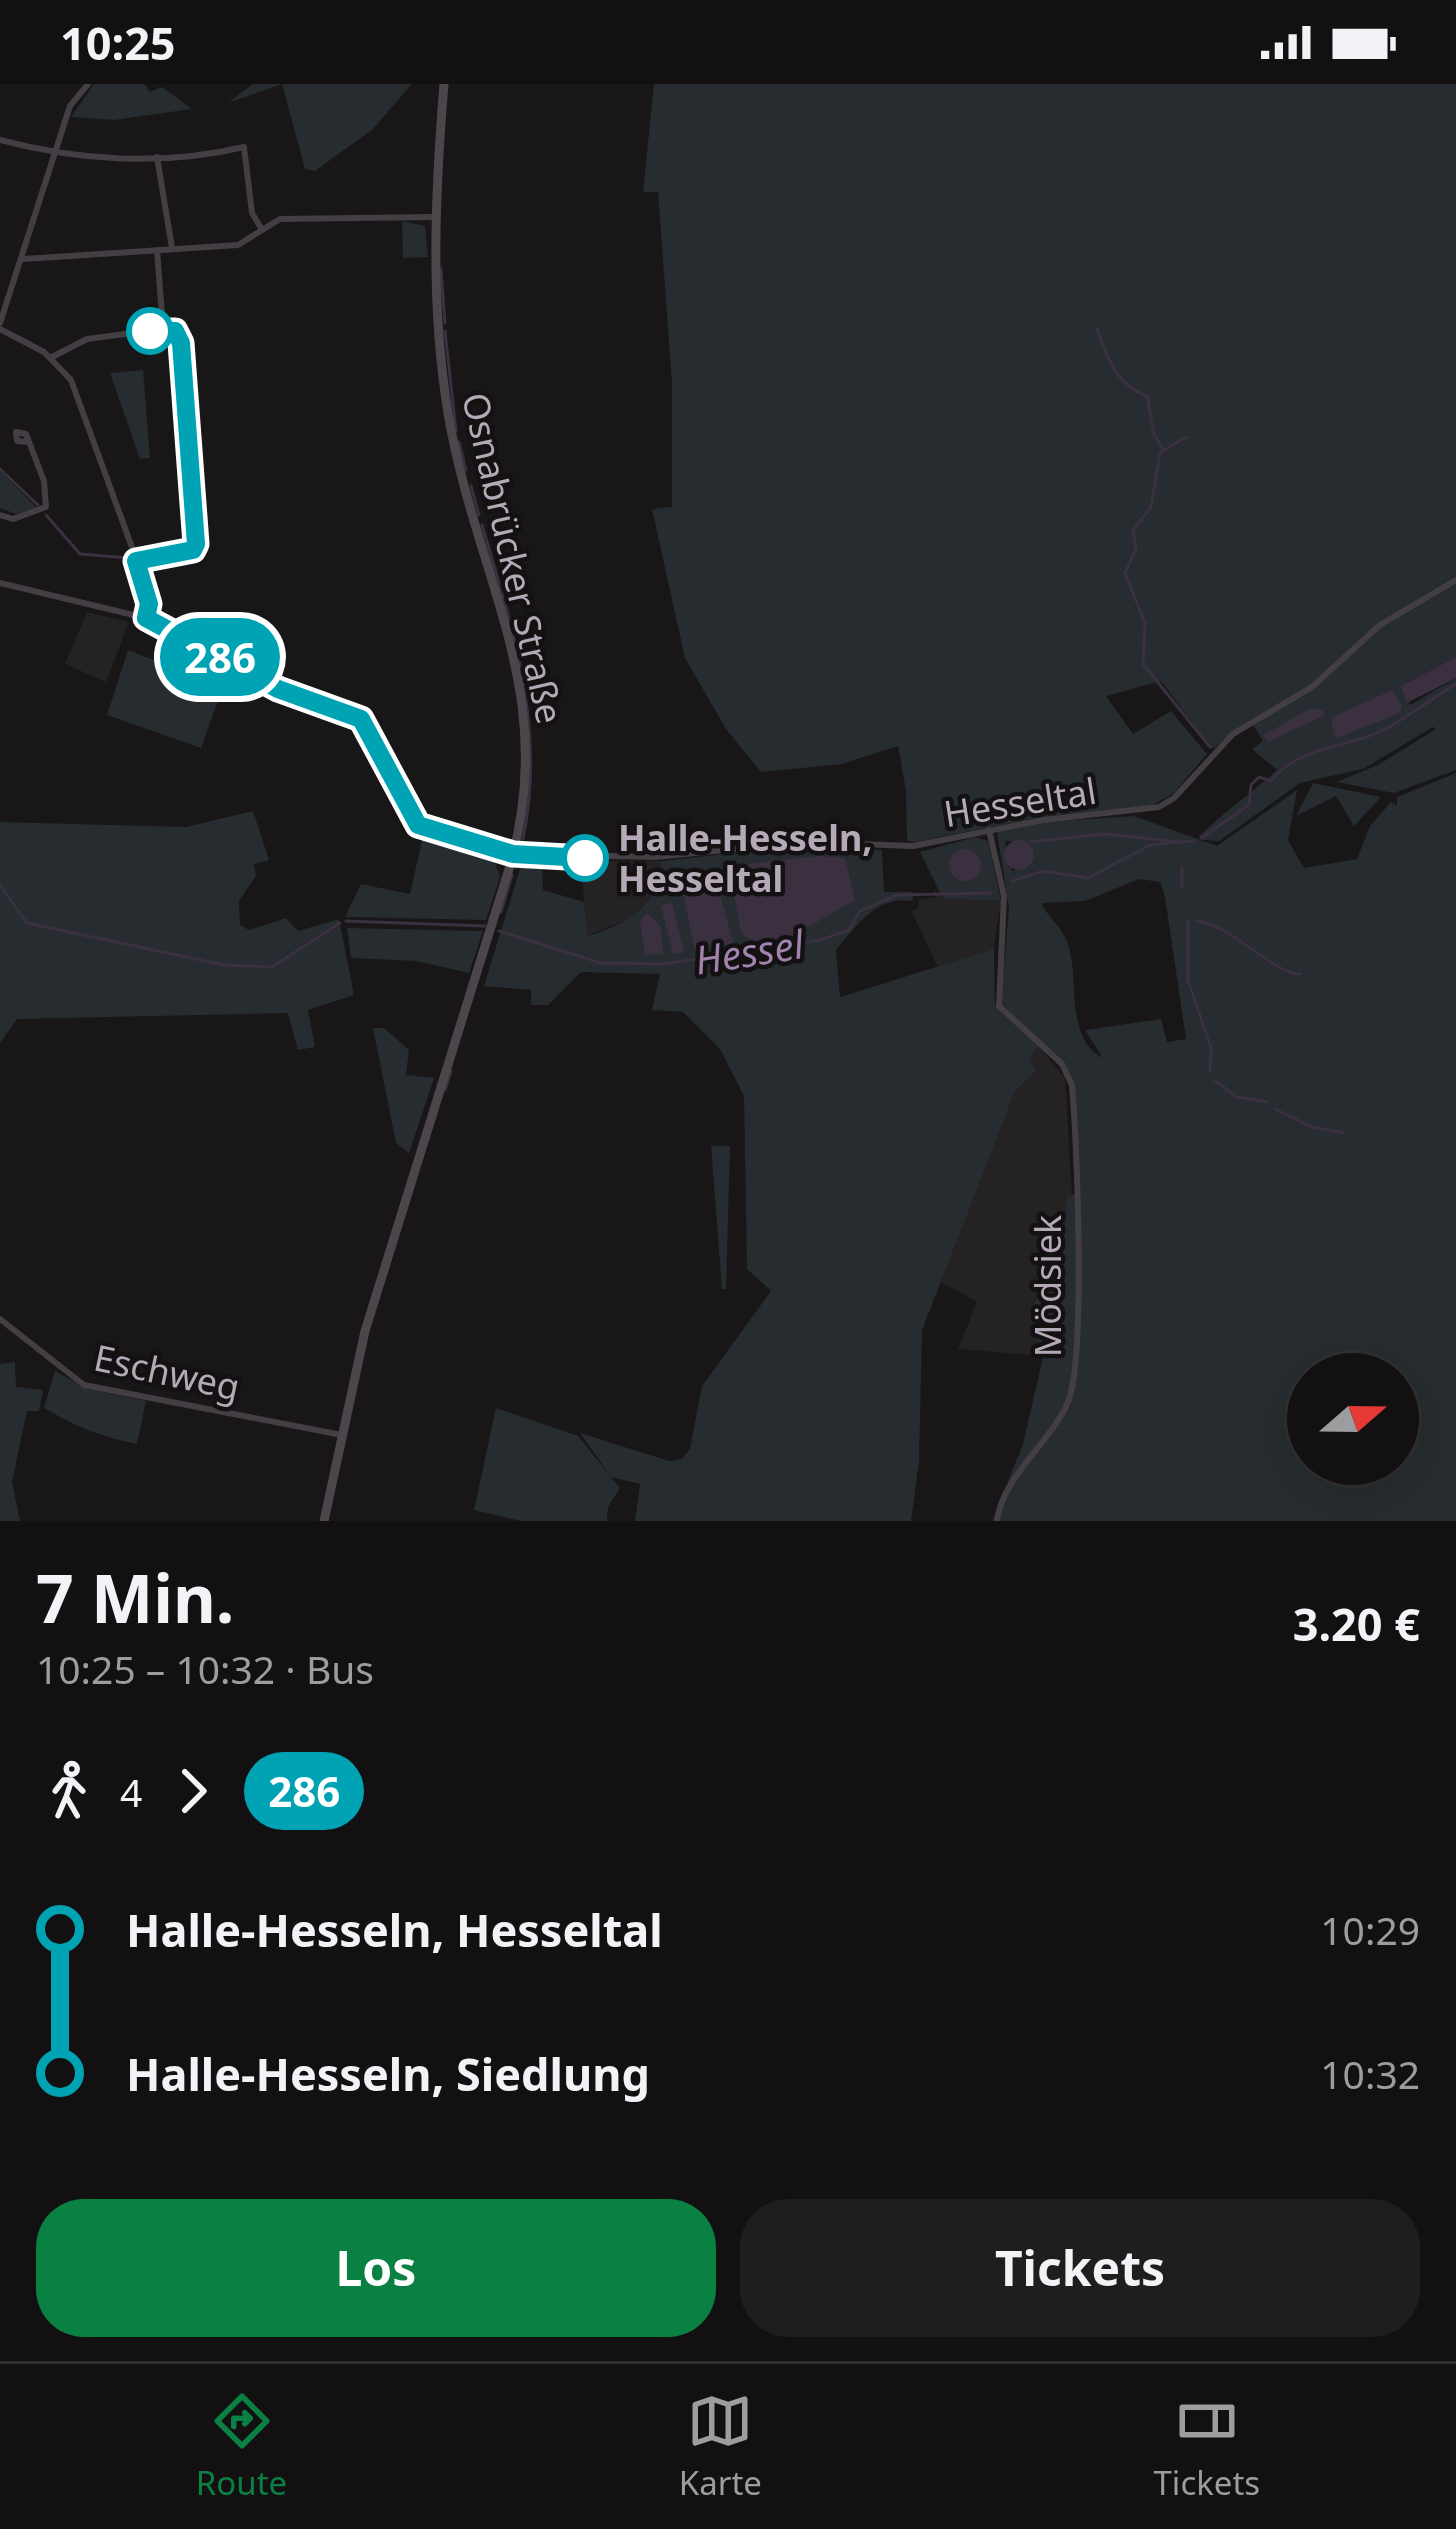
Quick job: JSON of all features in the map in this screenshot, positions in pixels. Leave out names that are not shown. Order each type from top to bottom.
[{"type":"main road","name":"Osnabrücker Straße","points":[[324,1521],[377,1287],[513,854],[526,795],[525,703],[448,412],[433,217],[444,84]]},
{"type":"street","points":[[88,84],[70,106],[0,326],[52,358],[71,380],[136,561],[149,604],[146,618]]},
{"type":"street","points":[[0,140],[56,154],[157,157],[244,147],[252,213],[261,228]]},
{"type":"street","points":[[157,157],[172,248]]},
{"type":"street","points":[[24,259],[238,245],[280,219],[433,217]]},
{"type":"street","points":[[157,250],[163,329]]},
{"type":"street","points":[[52,358],[86,338],[163,329],[175,331],[181,343],[196,544],[193,550],[136,561]]},
{"type":"street","points":[[0,514],[13,519],[46,507],[44,481],[29,442]]},
{"type":"street","name":"Hesseltal","points":[[0,584],[146,618],[278,689],[361,719],[418,825],[513,854],[656,857],[804,842],[914,846],[989,830],[1159,807],[1174,798],[1233,734],[1312,687],[1380,625],[1456,580]]},
{"type":"street","name":"Mödsiek","points":[[989,830],[1004,896],[999,1006],[1068,1075],[1074,1174],[1070,1396],[1012,1483],[997,1521]]},
{"type":"street","name":"Eschweg","points":[[0,1319],[53,1366],[94,1389],[342,1436]]},
{"type":"shaded area","points":[[94,84],[144,84],[150,92],[162,87],[192,109],[114,120],[71,117]]},
{"type":"shaded area","points":[[253,84],[282,84],[228,103]]},
{"type":"shaded area","points":[[282,84],[412,84],[372,130],[315,171],[305,169]]},
{"type":"shaded area","points":[[654,84],[1456,84],[1456,657],[1402,686],[1410,705],[1456,678],[1456,770],[1394,793],[1336,782],[1378,765],[1436,729],[1433,727],[1363,769],[1300,783],[1219,841],[1202,840],[1199,836],[1277,770],[1252,749],[1263,741],[1253,725],[1260,722],[1257,717],[1212,749],[1161,681],[1106,696],[1133,734],[1171,711],[1207,754],[1173,794],[1153,805],[1042,817],[915,842],[907,841],[906,791],[898,746],[842,764],[761,772],[726,729],[685,658],[652,509],[672,507],[672,383],[658,192],[643,192]]},
{"type":"shaded area","points":[[402,221],[425,226],[428,257],[403,258]]},
{"type":"shaded area","points":[[143,370],[150,458],[140,459],[110,373]]},
{"type":"shaded area","points":[[0,471],[37,508],[16,514],[0,508]]},
{"type":"shaded area","points":[[87,612],[129,622],[106,682],[65,664]]},
{"type":"shaded area","points":[[183,644],[233,673],[227,682],[160,656],[162,649],[175,652]]},
{"type":"shaded area","points":[[128,650],[223,687],[201,748],[107,715]]},
{"type":"shaded area","points":[[1456,657],[1456,678],[1407,703],[1401,686]]},
{"type":"shaded area","points":[[1392,690],[1402,705],[1400,713],[1335,739],[1331,718]]},
{"type":"shaded area","points":[[1311,708],[1323,710],[1324,716],[1269,741],[1262,736]]},
{"type":"shaded area","points":[[1456,773],[1456,1521],[992,1521],[1023,1444],[1043,1357],[1030,1313],[1063,1241],[1067,1196],[1076,1194],[1071,1074],[1001,1003],[1009,908],[997,832],[1043,822],[1134,816],[1217,846],[1297,790],[1288,840],[1304,868],[1357,859],[1370,826],[1391,802],[1397,806],[1397,797]],"holes":[[[1005,841],[1029,842],[1031,865],[1012,871]],[[1139,879],[1160,882],[1165,897],[1186,1039],[1167,1042],[1161,1019],[1085,1030],[1103,1058],[1082,1036],[1067,942],[1042,903],[1085,901]]]},
{"type":"shaded area","points":[[1313,783],[1381,797],[1354,826],[1336,796],[1296,816]]},
{"type":"shaded area","points":[[253,811],[269,860],[254,864],[256,876],[239,901],[240,925],[249,930],[286,918],[298,931],[339,919],[354,995],[308,1010],[315,1047],[298,1050],[288,1013],[17,1019],[0,1043],[0,822],[186,827]]},
{"type":"shaded area","points":[[423,836],[493,857],[500,877],[486,920],[345,917],[361,884],[410,894]]},
{"type":"shaded area","points":[[975,837],[988,841],[1001,901],[943,899],[920,852]]},
{"type":"shaded area","points":[[1019,840],[1030,844],[1034,855],[1030,866],[1019,870],[1008,866],[1004,855],[1008,844]]},
{"type":"shaded area","points":[[804,845],[882,850],[884,892],[912,892],[913,901],[878,907],[836,950],[840,997],[994,949],[995,1005],[1038,1045],[1030,1060],[1036,1071],[1015,1091],[922,1330],[919,1461],[911,1521],[635,1521],[640,1484],[611,1477],[580,1433],[669,1461],[682,1459],[690,1449],[702,1386],[771,1291],[747,1269],[744,1096],[720,1049],[683,1012],[652,1010],[660,974],[581,972],[548,1005],[531,1005],[531,990],[484,986],[522,862],[542,862],[543,890],[584,902],[588,936],[639,910],[655,889],[662,861]]},
{"type":"shaded area","points":[[965,849],[976,854],[981,865],[976,876],[965,881],[954,876],[949,865],[954,854]]},
{"type":"shaded area","points":[[820,856],[845,858],[855,900],[791,937],[756,943],[741,933],[729,866]]},
{"type":"shaded area","points":[[581,861],[662,861],[662,879],[656,893],[630,918],[587,936]]},
{"type":"shaded area","points":[[716,881],[734,944],[695,949],[682,889]]},
{"type":"shaded area","points":[[934,889],[944,899],[1001,901],[994,949],[938,967],[911,911],[919,907],[918,900],[936,897]]},
{"type":"shaded area","points":[[672,902],[684,952],[673,954],[661,906]]},
{"type":"shaded area","points":[[647,913],[661,927],[663,954],[645,955],[640,921]]},
{"type":"shaded area","points":[[347,928],[483,931],[469,973],[416,961],[351,958]]},
{"type":"shaded area","points":[[373,1028],[384,1028],[409,1050],[406,1075],[434,1078],[409,1153],[396,1143]]},
{"type":"shaded area","points":[[1038,1045],[1065,1078],[1072,1196],[1067,1197],[1063,1241],[1031,1313],[1043,1356],[958,1349],[977,1302],[939,1281],[1015,1091],[1035,1072],[1030,1060]]},
{"type":"shaded area","points":[[711,1146],[730,1146],[726,1289],[722,1289]]},
{"type":"shaded area","points":[[15,1362],[16,1387],[43,1390],[39,1411],[27,1411],[12,1482],[20,1521],[0,1521],[0,1364]]},
{"type":"shaded area","points":[[55,1371],[88,1389],[146,1401],[137,1444],[89,1430],[44,1408]]},
{"type":"shaded area","points":[[496,1408],[578,1436],[620,1488],[608,1507],[607,1521],[521,1521],[474,1510]]},
{"type":"waterway","points":[[441,269],[445,323]]},
{"type":"waterway","points":[[1097,329],[1120,377],[1147,396],[1154,434],[1163,449]]},
{"type":"waterway","points":[[445,331],[456,431]]},
{"type":"waterway","points":[[1186,437],[1160,453],[1151,507],[1133,530],[1136,549],[1125,573],[1145,623],[1143,664],[1210,747]]},
{"type":"waterway","points":[[459,442],[466,470]]},
{"type":"waterway","points":[[0,469],[38,505]]},
{"type":"waterway","points":[[471,486],[479,515]]},
{"type":"waterway","points":[[46,515],[80,554],[129,558]]},
{"type":"waterway","points":[[482,525],[523,680],[531,758],[523,839]]},
{"type":"waterway","name":"Hessel","points":[[1201,838],[1249,805],[1251,785],[1259,777],[1271,781],[1311,753],[1376,733],[1456,684]]},
{"type":"waterway","points":[[1029,842],[1105,834],[1181,842]]},
{"type":"waterway","name":"Hessel","points":[[1012,881],[1043,871],[1088,878],[1150,845],[1193,841]]},
{"type":"waterway","points":[[1182,867],[1182,887]]},
{"type":"waterway","points":[[501,912],[512,875]]},
{"type":"waterway","name":"Hessel","points":[[0,885],[27,923],[224,965],[272,967],[340,923]]},
{"type":"waterway","name":"Hessel","points":[[499,931],[601,963],[663,964],[820,940],[849,930],[860,911],[897,895],[991,893]]},
{"type":"waterway","points":[[1188,920],[1188,980],[1211,1048],[1210,1071]]},
{"type":"waterway","name":"Hessel","points":[[346,921],[485,926]]},
{"type":"waterway","points":[[1197,921],[1224,931],[1279,967],[1301,974]]},
{"type":"waterway","points":[[445,1090],[451,1071]]},
{"type":"waterway","points":[[1214,1080],[1237,1097],[1267,1102]]},
{"type":"waterway","points":[[1275,1109],[1312,1127],[1344,1133]]},
{"type":"bus line","name":"286","points":[[150,331],[175,331],[181,343],[196,544],[193,550],[136,561],[149,604],[146,618],[278,689],[361,719],[418,825],[513,854],[585,858]]},
{"type":"place","name":"Halle-Hesseln, Hesseltal","points":[[585,858]]}]
